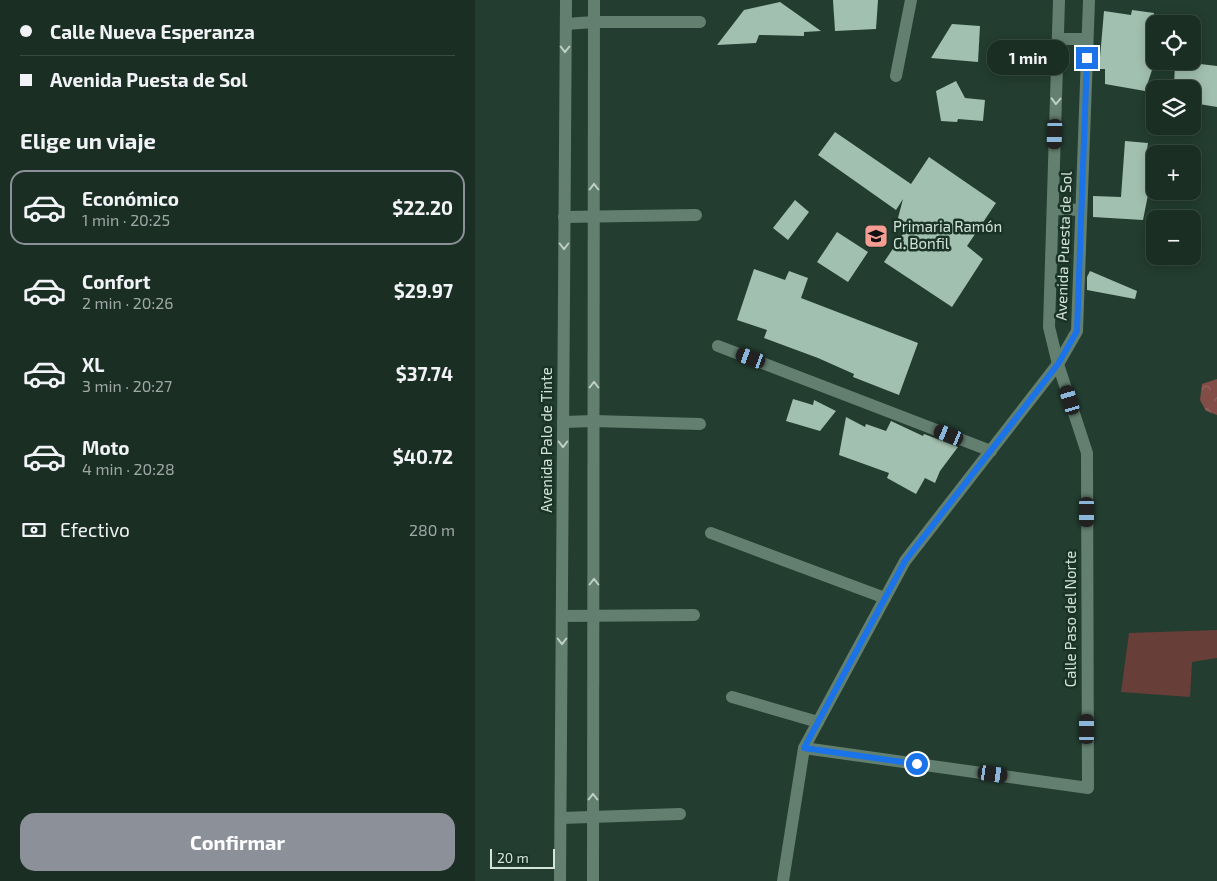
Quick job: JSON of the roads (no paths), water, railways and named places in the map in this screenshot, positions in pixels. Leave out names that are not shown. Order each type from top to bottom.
[{"type":"street","name":"Avenida Palo de Tinte","points":[[560,881],[566,0]]},
{"type":"street","points":[[593,881],[594,0]]},
{"type":"street","points":[[896,76],[911,0]]},
{"type":"street","name":"Avenida Puesta de Sol","points":[[1058,364],[1049,327],[1059,0]]},
{"type":"street","name":"Avenida Puesta de Sol","points":[[1058,364],[1077,331],[1089,0]]},
{"type":"street","points":[[566,24],[594,22],[699,22]]},
{"type":"street","points":[[1058,39],[1087,39]]},
{"type":"street","points":[[1053,209],[1081,210]]},
{"type":"street","points":[[564,217],[696,216]]},
{"type":"street","points":[[718,346],[991,450]]},
{"type":"street","points":[[783,881],[804,748],[905,561],[1058,364]]},
{"type":"street","name":"Calle Paso del Norte","points":[[804,748],[1087,788],[1087,453],[1058,364]]},
{"type":"street","points":[[563,422],[700,424]]},
{"type":"street","points":[[711,533],[885,598]]},
{"type":"street","points":[[562,616],[693,615]]},
{"type":"street","points":[[732,697],[818,722]]},
{"type":"street","points":[[561,818],[679,814]]},
{"type":"place","name":"Primaria Ramón G. Bonfil","points":[[876,236]]}]
